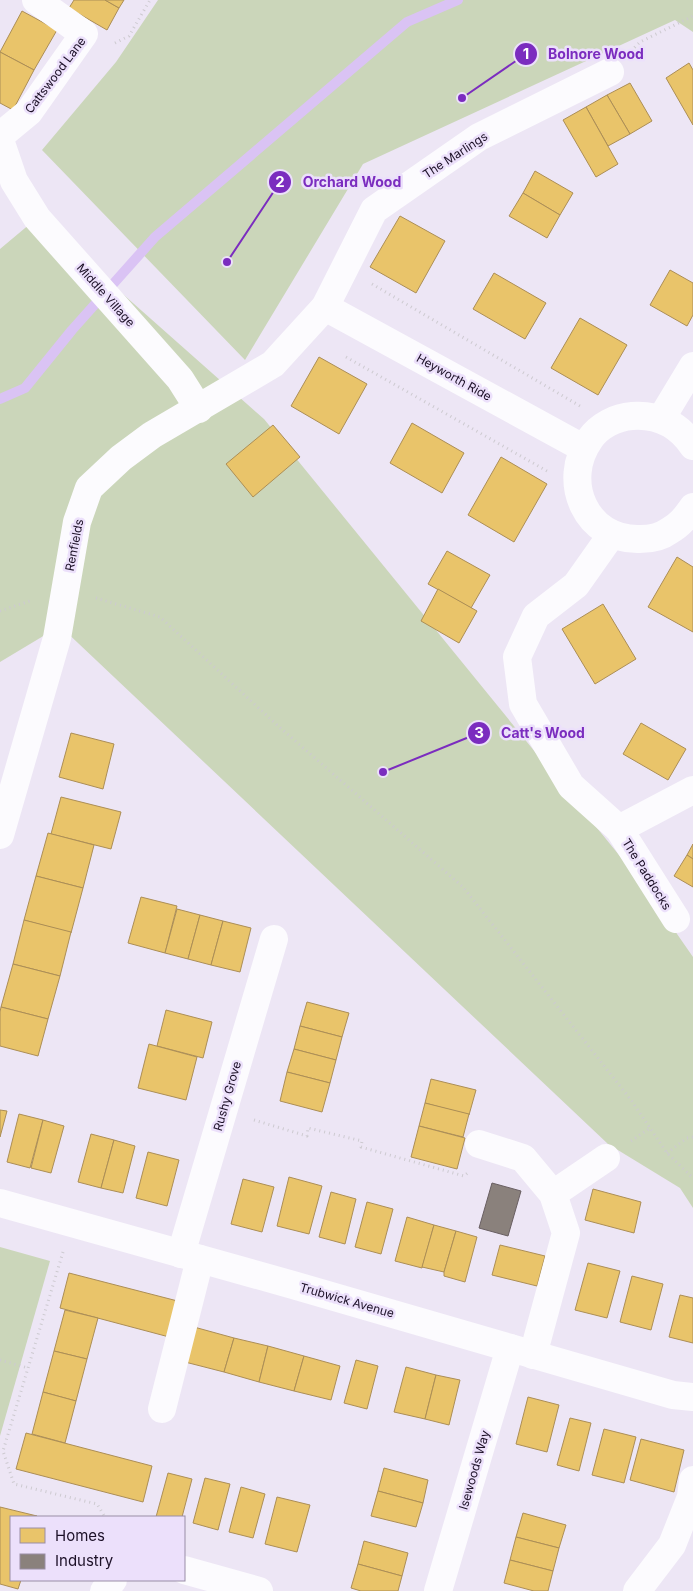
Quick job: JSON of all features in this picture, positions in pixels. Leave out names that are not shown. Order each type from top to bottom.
[{"type":"street","points":[[36,0],[84,34]]},
{"type":"street","name":"Cattswood Lane","points":[[0,138],[29,112],[84,34]]},
{"type":"street","name":"The Marlings","points":[[324,307],[374,210],[479,137],[610,72]]},
{"type":"street","name":"Middle Village","points":[[0,138],[7,188],[37,218],[180,379],[199,409]]},
{"type":"street","name":"Renfields","points":[[0,835],[57,638],[77,522],[89,488],[121,458],[152,435],[273,364],[324,307]]},
{"type":"street","name":"Heyworth Ride","points":[[324,307],[583,448]]},
{"type":"street","points":[[661,419],[693,366]]},
{"type":"street","points":[[693,446],[679,430],[661,419],[643,415],[625,416],[609,422],[594,433],[583,448],[577,467],[577,487],[583,506],[596,523],[612,534],[631,540],[650,539],[672,530],[683,521],[693,507]]},
{"type":"street","name":"The Paddocks","points":[[612,534],[576,585],[536,616],[517,657],[522,704],[571,786],[618,829],[676,920]]},
{"type":"street","name":"The Paddocks","points":[[618,829],[693,790]]},
{"type":"street","name":"Rushy Grove","points":[[162,1409],[191,1256],[223,1111],[274,939]]},
{"type":"street","points":[[488,1147],[523,1158],[553,1194],[606,1158]]},
{"type":"street","name":"Isewoods Way","points":[[438,1591],[521,1351],[566,1232],[553,1194]]},
{"type":"street","name":"Trubwick Avenue","points":[[0,1203],[294,1285],[673,1395],[693,1397]]},
{"type":"street","points":[[637,1591],[672,1545],[691,1497],[693,1480]]},
{"type":"street","points":[[185,1570],[258,1591]]},
{"type":"street","points":[[104,1591],[112,1581]]},
{"type":"path","name":"Cattswood Lane","points":[[84,34],[106,47],[129,36],[150,0]]},
{"type":"path","points":[[610,72],[640,42],[693,16]]},
{"type":"path","points":[[344,268],[609,422]]},
{"type":"path","points":[[344,356],[577,487]]},
{"type":"path","points":[[0,611],[65,589],[160,617],[277,725],[464,887],[631,1100],[667,1152],[693,1178]]},
{"type":"path","points":[[223,1111],[307,1136],[308,1128],[362,1141],[361,1147],[464,1176],[488,1147]]},
{"type":"path","points":[[667,1152],[687,1138],[693,1137]]},
{"type":"path","points":[[71,1223],[2,1451],[14,1484],[96,1504],[104,1516]]},
{"type":"path","points":[[0,1360],[28,1368]]},
{"type":"green space","points":[[158,0],[693,0],[693,32],[675,20],[363,164],[245,360],[42,150],[116,62]]},
{"type":"green space","points":[[37,218],[264,419],[641,882],[693,957],[693,1208],[680,1188],[608,1144],[60,626],[0,662],[0,249]]},
{"type":"green space","points":[[0,1247],[50,1261],[0,1436]]},
{"type":"building: Homes","points":[[74,0],[105,0],[119,8],[107,30],[69,8]]},
{"type":"building: Homes","points":[[105,0],[124,0],[119,8]]},
{"type":"building: Homes","points":[[22,11],[57,30],[34,70],[0,52]]},
{"type":"building: Homes","points":[[0,52],[34,70],[13,110],[0,103]]},
{"type":"building: Homes","points":[[689,63],[693,70],[693,125],[666,78]]},
{"type":"building: Homes","points":[[630,83],[652,121],[630,134],[607,95]]},
{"type":"building: Homes","points":[[607,95],[630,134],[608,146],[586,107]]},
{"type":"building: Homes","points":[[586,107],[618,164],[596,177],[563,120]]},
{"type":"building: Homes","points":[[535,171],[573,193],[560,215],[523,193]]},
{"type":"building: Homes","points":[[523,193],[560,215],[547,238],[509,216]]},
{"type":"building: Homes","points":[[400,216],[445,241],[416,293],[370,267]]},
{"type":"building: Homes","points":[[670,270],[693,283],[693,315],[687,326],[650,305]]},
{"type":"building: Homes","points":[[494,273],[546,303],[525,339],[473,309]]},
{"type":"building: Homes","points":[[580,318],[627,345],[598,395],[551,368]]},
{"type":"building: Homes","points":[[319,357],[367,384],[339,434],[291,406]]},
{"type":"building: Homes","points":[[412,423],[464,453],[442,493],[390,463]]},
{"type":"building: Homes","points":[[273,425],[300,457],[253,497],[226,464]]},
{"type":"building: Homes","points":[[501,457],[547,484],[514,542],[468,515]]},
{"type":"building: Homes","points":[[447,551],[490,575],[471,608],[428,584]]},
{"type":"building: Homes","points":[[677,557],[693,567],[693,632],[648,607]]},
{"type":"building: Homes","points":[[438,589],[477,611],[459,643],[421,621]]},
{"type":"building: Homes","points":[[603,604],[636,659],[595,684],[562,629]]},
{"type":"building: Homes","points":[[641,723],[686,749],[668,780],[623,754]]},
{"type":"building: Homes","points":[[71,733],[114,744],[103,789],[59,777]]},
{"type":"building: Homes","points":[[61,797],[121,812],[111,849],[51,834]]},
{"type":"building: Homes","points":[[48,833],[94,845],[83,888],[36,876]]},
{"type":"building: Homes","points":[[693,844],[693,859],[687,855]]},
{"type":"building: Homes","points":[[687,855],[693,859],[693,887],[674,876]]},
{"type":"building: Homes","points":[[36,876],[83,888],[71,933],[24,920]]},
{"type":"building: Homes","points":[[141,897],[177,906],[165,953],[128,943]]},
{"type":"building: Homes","points":[[177,909],[200,915],[188,959],[165,953]]},
{"type":"building: Homes","points":[[200,915],[223,921],[211,965],[188,959]]},
{"type":"building: Homes","points":[[24,920],[71,932],[60,976],[13,964]]},
{"type":"building: Homes","points":[[223,921],[251,928],[240,972],[211,965]]},
{"type":"building: Homes","points":[[13,964],[60,976],[48,1019],[1,1007]]},
{"type":"building: Homes","points":[[307,1002],[349,1013],[342,1037],[300,1026]]},
{"type":"building: Homes","points":[[1,1007],[48,1019],[38,1056],[0,1046]]},
{"type":"building: Homes","points":[[166,1010],[212,1022],[203,1058],[157,1046]]},
{"type":"building: Homes","points":[[300,1026],[342,1037],[336,1060],[294,1049]]},
{"type":"building: Homes","points":[[149,1044],[197,1057],[186,1100],[138,1088]]},
{"type":"building: Homes","points":[[294,1049],[336,1060],[330,1083],[287,1072]]},
{"type":"building: Homes","points":[[287,1072],[330,1083],[322,1112],[280,1101]]},
{"type":"building: Homes","points":[[431,1079],[476,1090],[469,1115],[425,1103]]},
{"type":"building: Homes","points":[[425,1103],[469,1114],[463,1137],[419,1126]]},
{"type":"building: Homes","points":[[0,1110],[7,1111],[0,1137]]},
{"type":"building: Homes","points":[[19,1114],[43,1120],[30,1168],[7,1162]]},
{"type":"building: Homes","points":[[43,1120],[64,1126],[51,1173],[31,1168]]},
{"type":"building: Homes","points":[[419,1126],[465,1138],[457,1169],[411,1157]]},
{"type":"building: Homes","points":[[91,1134],[114,1140],[101,1188],[78,1182]]},
{"type":"building: Homes","points":[[114,1140],[135,1146],[123,1193],[101,1188]]},
{"type":"building: Homes","points":[[148,1152],[179,1160],[167,1206],[136,1198]]},
{"type":"building: Homes","points":[[289,1177],[322,1186],[309,1234],[277,1226]]},
{"type":"building: Homes","points":[[243,1179],[274,1187],[262,1232],[231,1224]]},
{"type":"building: Homes","points":[[593,1189],[641,1202],[634,1233],[585,1220]]},
{"type":"building: Homes","points":[[331,1192],[356,1199],[345,1244],[319,1237]]},
{"type":"building: Homes","points":[[367,1202],[393,1209],[381,1254],[355,1247]]},
{"type":"building: Homes","points":[[407,1217],[434,1225],[422,1268],[395,1261]]},
{"type":"building: Homes","points":[[434,1225],[456,1231],[444,1272],[422,1267]]},
{"type":"building: Homes","points":[[456,1231],[477,1237],[465,1282],[444,1276]]},
{"type":"building: Homes","points":[[500,1245],[545,1256],[537,1286],[492,1275]]},
{"type":"building: Homes","points":[[588,1263],[620,1271],[607,1318],[575,1310]]},
{"type":"building: Homes","points":[[69,1273],[197,1306],[188,1342],[60,1308]]},
{"type":"building: Homes","points":[[632,1276],[663,1284],[651,1330],[620,1322]]},
{"type":"building: Homes","points":[[680,1295],[693,1298],[693,1343],[669,1337]]},
{"type":"building: Homes","points":[[65,1310],[98,1318],[87,1359],[54,1351]]},
{"type":"building: Homes","points":[[194,1327],[234,1338],[224,1372],[185,1362]]},
{"type":"building: Homes","points":[[234,1338],[268,1346],[259,1382],[224,1372]]},
{"type":"building: Homes","points":[[268,1346],[304,1356],[294,1391],[259,1382]]},
{"type":"building: Homes","points":[[54,1351],[87,1359],[76,1401],[43,1392]]},
{"type":"building: Homes","points":[[304,1356],[340,1366],[331,1400],[294,1391]]},
{"type":"building: Homes","points":[[356,1360],[378,1366],[367,1409],[344,1403]]},
{"type":"building: Homes","points":[[406,1367],[436,1375],[425,1419],[394,1412]]},
{"type":"building: Homes","points":[[436,1375],[460,1380],[449,1425],[425,1419]]},
{"type":"building: Homes","points":[[43,1392],[76,1401],[65,1443],[32,1434]]},
{"type":"building: Homes","points":[[528,1397],[559,1405],[547,1452],[516,1444]]},
{"type":"building: Homes","points":[[570,1418],[591,1423],[579,1471],[557,1465]]},
{"type":"building: Homes","points":[[604,1429],[636,1437],[624,1483],[592,1475]]},
{"type":"building: Homes","points":[[26,1433],[152,1466],[143,1502],[16,1469]]},
{"type":"building: Homes","points":[[641,1439],[684,1450],[674,1492],[630,1480]]},
{"type":"building: Homes","points":[[384,1468],[428,1480],[423,1503],[378,1491]]},
{"type":"building: Homes","points":[[168,1473],[192,1479],[182,1516],[156,1516]]},
{"type":"building: Homes","points":[[205,1478],[230,1484],[218,1530],[193,1523]]},
{"type":"building: Homes","points":[[241,1487],[265,1494],[253,1538],[229,1532]]},
{"type":"building: Homes","points":[[378,1491],[423,1503],[416,1527],[371,1516]]},
{"type":"building: Homes","points":[[277,1497],[310,1505],[297,1552],[265,1544]]},
{"type":"building: Homes","points":[[0,1507],[37,1516],[10,1516],[10,1581],[21,1581],[18,1589],[0,1584]]},
{"type":"building: Homes","points":[[523,1513],[566,1525],[559,1548],[516,1537]]},
{"type":"building: Homes","points":[[516,1537],[559,1548],[553,1571],[510,1560]]},
{"type":"building: Homes","points":[[364,1541],[408,1553],[402,1576],[358,1564]]},
{"type":"building: Homes","points":[[510,1560],[553,1571],[548,1591],[534,1591],[504,1583]]},
{"type":"building: Homes","points":[[358,1564],[402,1576],[398,1591],[361,1591],[351,1588]]},
{"type":"building: Industry","points":[[492,1183],[521,1191],[508,1236],[479,1228]]},
{"type":"waterway","points":[[0,399],[25,388],[72,330],[155,237],[407,22],[458,0]]},
{"type":"place","name":"Bolnore Wood","points":[[462,98]]},
{"type":"place","name":"Orchard Wood","points":[[227,262]]},
{"type":"place","name":"Catt's Wood","points":[[383,772]]}]
